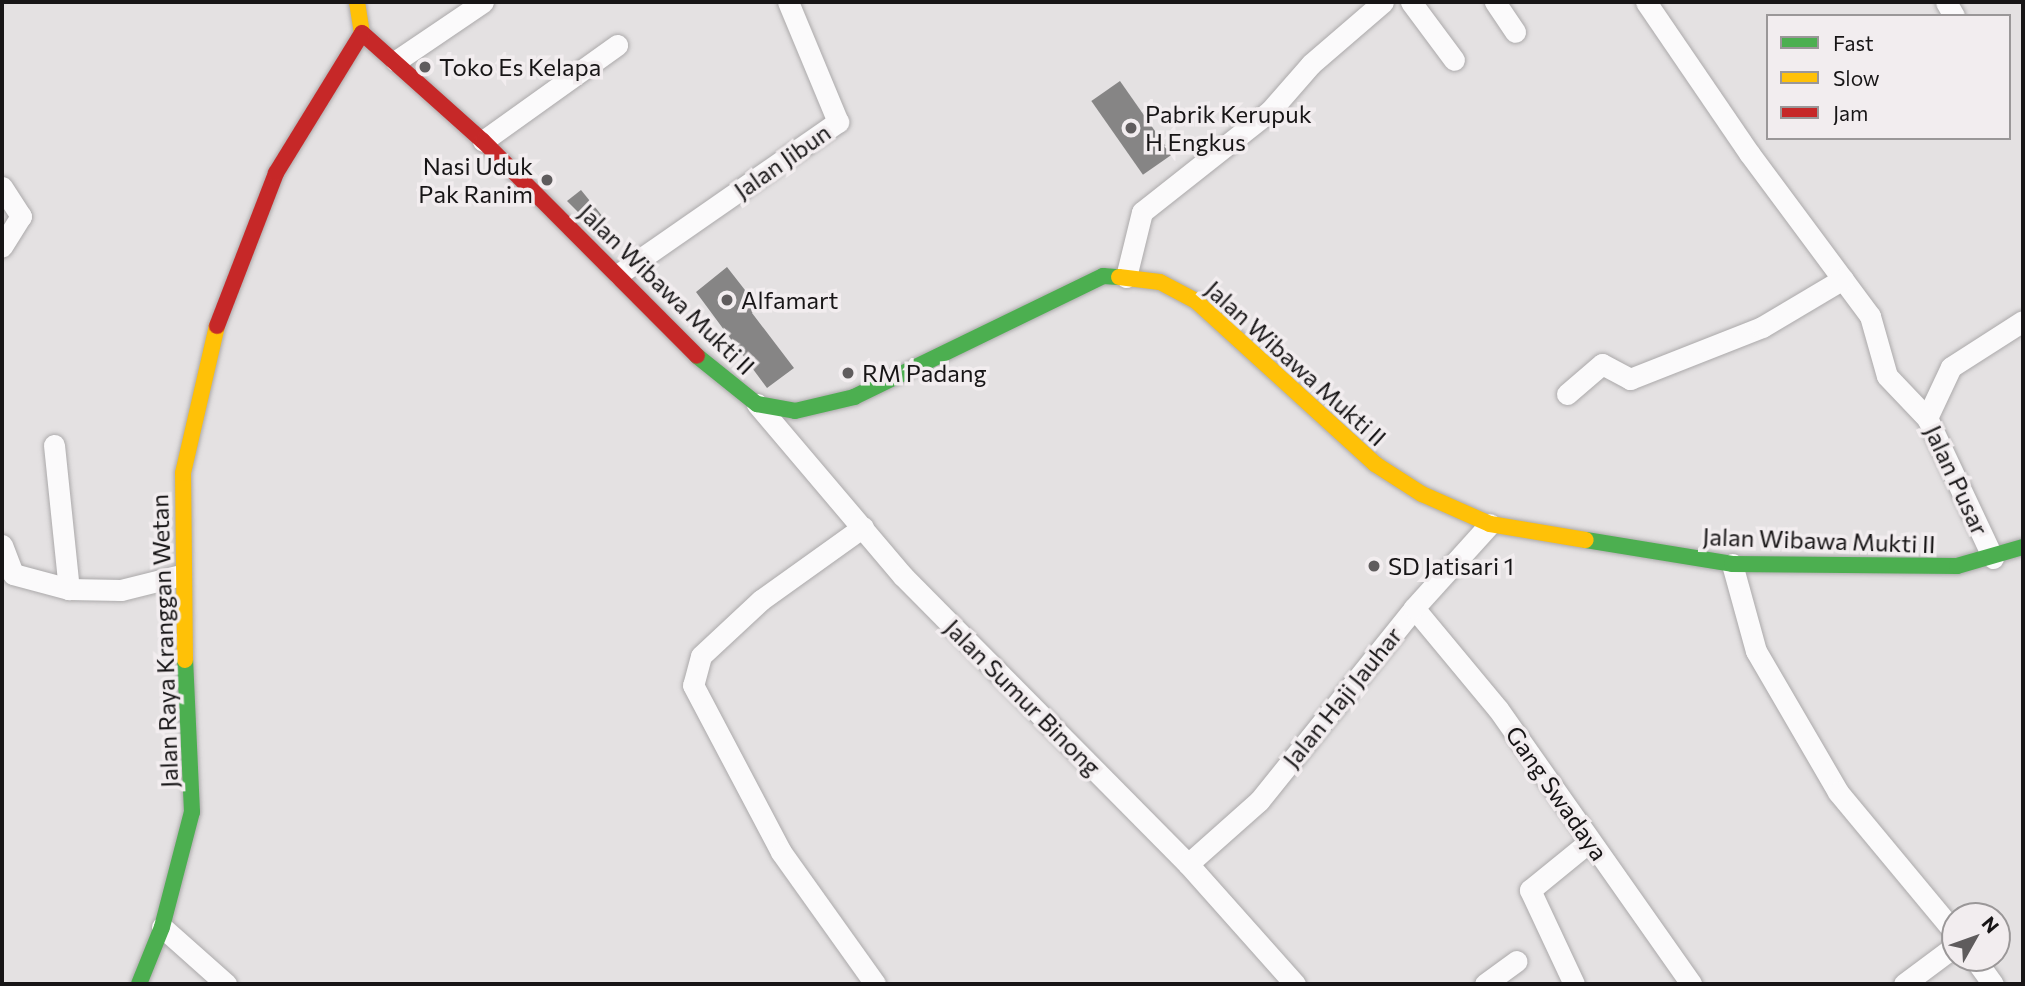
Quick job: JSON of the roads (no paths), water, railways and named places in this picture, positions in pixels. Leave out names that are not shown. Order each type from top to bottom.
[{"type":"main road","points":[[357,2],[362,33]]},
{"type":"main road","name":"Jalan Wibawa Mukti II","points":[[362,33],[483,141],[619,274],[713,372],[757,404],[795,411],[854,397],[1103,276],[1126,277],[1160,282],[1196,301],[1375,464],[1422,494],[1490,524],[1732,564],[1957,566],[1993,558],[2023,547]]},
{"type":"main road","name":"Jalan Raya Kranggan Wetan","points":[[139,984],[162,927],[192,812],[181,575],[183,474],[203,373],[233,274],[276,173],[362,33]]},
{"type":"street","points":[[396,61],[483,2]]},
{"type":"street","name":"Jalan Jibun","points":[[619,274],[838,122],[788,2]]},
{"type":"street","points":[[1126,277],[1142,212],[1270,111],[1311,64],[1383,2]]},
{"type":"street","points":[[1411,2],[1454,60]]},
{"type":"street","points":[[1495,2],[1515,32]]},
{"type":"street","points":[[1646,2],[1870,316],[1887,376],[1927,418]]},
{"type":"street","points":[[483,141],[618,45]]},
{"type":"street","points":[[2,187],[21,216],[2,247]]},
{"type":"street","points":[[1567,394],[1602,364],[1630,379],[1762,327],[1843,279]]},
{"type":"street","name":"Jalan Pusar","points":[[1993,558],[1927,418],[1951,367],[2023,321]]},
{"type":"street","name":"Jalan Sumur Binong","points":[[757,404],[863,527],[1056,735],[1188,864],[1296,984]]},
{"type":"street","points":[[54,445],[69,589]]},
{"type":"street","name":"Jalan Haji Jauhar","points":[[1188,864],[1259,800],[1414,608],[1490,524]]},
{"type":"street","points":[[863,527],[761,600],[701,656],[693,685],[781,852],[875,984]]},
{"type":"street","points":[[2,545],[7,575],[69,589],[121,590],[181,575]]},
{"type":"street","points":[[1732,564],[1756,651],[1838,792],[1941,916]]},
{"type":"street","name":"Gang Swadaya","points":[[1414,608],[1498,709],[1691,984]]},
{"type":"street","points":[[1574,984],[1530,890],[1590,841]]},
{"type":"street","points":[[162,927],[226,984]]},
{"type":"street","points":[[1904,984],[1941,956]]},
{"type":"street","points":[[1485,984],[1517,961]]},
{"type":"place","name":"Toko Es Kelapa","points":[[425,67]]},
{"type":"place","name":"Pabrik Kerupuk H Engkus","points":[[1131,128]]},
{"type":"place","name":"Nasi Uduk Pak Ranim","points":[[547,180]]},
{"type":"place","name":"Alfamart","points":[[727,300]]},
{"type":"place","name":"RM Padang","points":[[848,373]]},
{"type":"place","name":"SD Jatisari 1","points":[[1374,566]]}]
